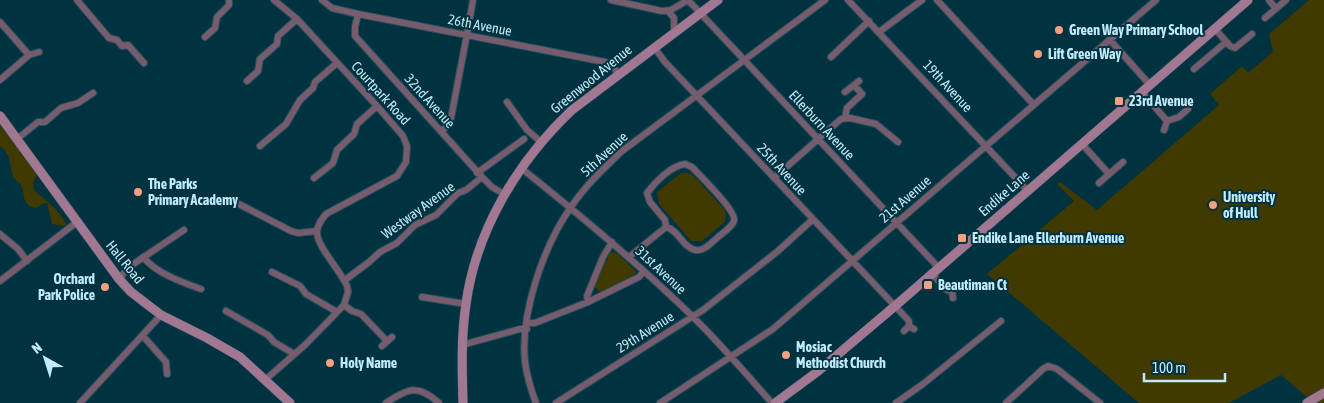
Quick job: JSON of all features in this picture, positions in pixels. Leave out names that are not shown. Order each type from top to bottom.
[{"type":"street","points":[[77,0],[109,38],[117,40],[122,46],[128,44],[144,63]]},
{"type":"street","points":[[205,37],[215,28],[217,17],[230,5],[229,0]]},
{"type":"street","name":"Courtpark Road","points":[[274,0],[297,20],[377,106],[403,136],[407,146],[406,162],[397,176],[326,214],[319,224],[317,231]]},
{"type":"street","name":"26th Avenue","points":[[322,0],[332,8],[358,14],[468,32],[605,62],[611,65],[619,74]]},
{"type":"street","points":[[470,17],[473,0]]},
{"type":"street","points":[[611,0],[668,11],[679,7],[688,0]]},
{"type":"street","name":"Ellerburn Avenue","points":[[688,0],[897,223],[934,270],[947,290],[953,294],[958,284]]},
{"type":"street","name":"Greenwood Avenue","points":[[463,403],[462,345],[470,278],[482,243],[504,194],[541,142],[572,110],[718,0]]},
{"type":"street","name":"5th Avenue","points":[[536,403],[525,362],[527,326],[539,273],[553,239],[570,207],[593,179],[622,151],[825,0]]},
{"type":"street","name":"19th Avenue","points":[[848,0],[1028,191]]},
{"type":"street","points":[[879,32],[922,0]]},
{"type":"street","points":[[937,0],[1034,104]]},
{"type":"street","name":"21st Avenue","points":[[660,403],[773,329],[1156,0]]},
{"type":"street","name":"Endike Lane","points":[[773,403],[817,372],[895,306],[934,270],[1248,0]]},
{"type":"street","points":[[1269,0],[1276,9]]},
{"type":"street","points":[[1265,18],[1286,0]]},
{"type":"street","points":[[668,11],[674,18],[674,33]]},
{"type":"street","name":"32nd Avenue","points":[[358,14],[355,36],[480,175],[492,187],[504,194]]},
{"type":"street","points":[[247,81],[258,71],[260,59],[277,44],[278,36],[297,20]]},
{"type":"street","points":[[831,57],[868,21]]},
{"type":"street","points":[[0,22],[29,55]]},
{"type":"street","points":[[1215,29],[1230,46],[1235,48],[1252,34]]},
{"type":"street","points":[[441,132],[451,118],[468,32]]},
{"type":"street","points":[[1110,40],[1150,85]]},
{"type":"street","points":[[1194,69],[1226,42]]},
{"type":"street","name":"25th Avenue","points":[[654,48],[812,220],[895,306],[908,321],[909,329]]},
{"type":"street","points":[[0,80],[29,55],[39,52]]},
{"type":"street","points":[[260,146],[286,124],[300,100],[312,88],[315,82],[337,63]]},
{"type":"street","points":[[845,92],[856,83],[862,94],[847,108],[845,118]]},
{"type":"street","points":[[1142,92],[1167,121]]},
{"type":"street","points":[[17,140],[38,122],[45,122],[61,108],[78,104],[93,93]]},
{"type":"street","points":[[507,102],[527,130],[541,142]]},
{"type":"street","points":[[314,178],[332,163],[337,150],[354,134],[357,124],[377,106]]},
{"type":"street","points":[[1167,121],[1179,117],[1188,109]]},
{"type":"street","name":"Hall Road","points":[[0,116],[119,279],[131,292],[161,315],[240,357],[290,403]]},
{"type":"street","points":[[774,178],[837,122],[845,118],[876,124],[898,142]]},
{"type":"street","points":[[1164,130],[1167,121]]},
{"type":"street","points":[[480,175],[522,142]]},
{"type":"street","points":[[1082,144],[1109,174]]},
{"type":"street","points":[[1099,183],[1123,162]]},
{"type":"street","points":[[629,257],[666,227],[673,228],[690,248],[698,250],[706,248],[734,222],[733,212],[692,167],[685,164],[678,165],[653,185],[647,193],[650,202],[665,220],[666,227]]},
{"type":"street","name":"31st Avenue","points":[[521,168],[629,257],[692,317],[773,403]]},
{"type":"street","name":"Westway Avenue","points":[[345,280],[380,252],[397,243],[415,224],[436,215],[458,193],[466,190],[480,175]]},
{"type":"street","points":[[235,202],[298,234],[317,231],[319,241],[345,280],[348,292],[344,305],[306,344],[265,380]]},
{"type":"street","name":"29th Avenue","points":[[556,403],[692,317],[778,251],[812,220]]},
{"type":"street","points":[[0,281],[77,222]]},
{"type":"street","points":[[119,279],[129,267],[184,230]]},
{"type":"street","points":[[0,234],[18,249],[27,261]]},
{"type":"street","points":[[588,302],[587,296],[603,257],[612,242]]},
{"type":"street","points":[[143,257],[149,264],[185,284],[200,289]]},
{"type":"street","points":[[462,345],[520,329],[588,302],[639,277],[644,271]]},
{"type":"street","points":[[272,272],[300,286],[306,294],[337,312]]},
{"type":"street","points":[[422,297],[466,304]]},
{"type":"street","points":[[344,305],[352,311],[361,314],[384,344],[392,336]]},
{"type":"street","points":[[226,311],[268,335],[274,342],[294,354]]},
{"type":"street","points":[[80,403],[161,315]]},
{"type":"street","points":[[896,403],[906,394],[923,384],[1001,320]]},
{"type":"street","points":[[143,336],[166,362],[167,374]]},
{"type":"street","points":[[1006,403],[1042,369],[1048,366],[1057,369],[1100,403]]},
{"type":"street","points":[[386,403],[409,390],[419,390],[430,395],[439,403]]},
{"type":"street","points":[[1307,403],[1324,393]]},
{"type":"shaded area","name":"University of Hull","points":[[1309,0],[1324,0],[1324,403],[1314,403],[1281,375],[1229,403],[1139,403],[987,274],[1074,201],[1057,184],[1060,182],[1097,210],[1219,105],[1210,94],[1242,66],[1248,73],[1273,52],[1269,34]]},
{"type":"shaded area","points":[[0,123],[37,175],[33,183],[34,190],[56,210],[67,225],[52,224],[47,203],[36,208],[25,201],[22,187],[12,173],[9,157],[0,146]]},
{"type":"shaded area","points":[[681,173],[693,175],[724,209],[726,214],[725,222],[702,241],[691,241],[659,204],[657,192]]},
{"type":"shaded area","points":[[611,252],[617,253],[637,272],[627,280],[599,292],[593,285],[595,285]]},
{"type":"place","name":"Green Way Primary School","points":[[1059,30]]},
{"type":"place","name":"Lift Green Way","points":[[1038,54]]},
{"type":"place","name":"23rd Avenue","points":[[1119,101]]},
{"type":"place","name":"The Parks Primary Academy","points":[[138,192]]},
{"type":"place","name":"University of Hull","points":[[1213,205]]},
{"type":"place","name":"Endike Lane Ellerburn Avenue","points":[[962,238]]},
{"type":"place","name":"Beautiman Ct","points":[[928,285]]},
{"type":"place","name":"Orchard Park Police","points":[[105,287]]},
{"type":"place","name":"Mosiac Methodist Church","points":[[786,355]]},
{"type":"place","name":"Holy Name","points":[[330,363]]}]
